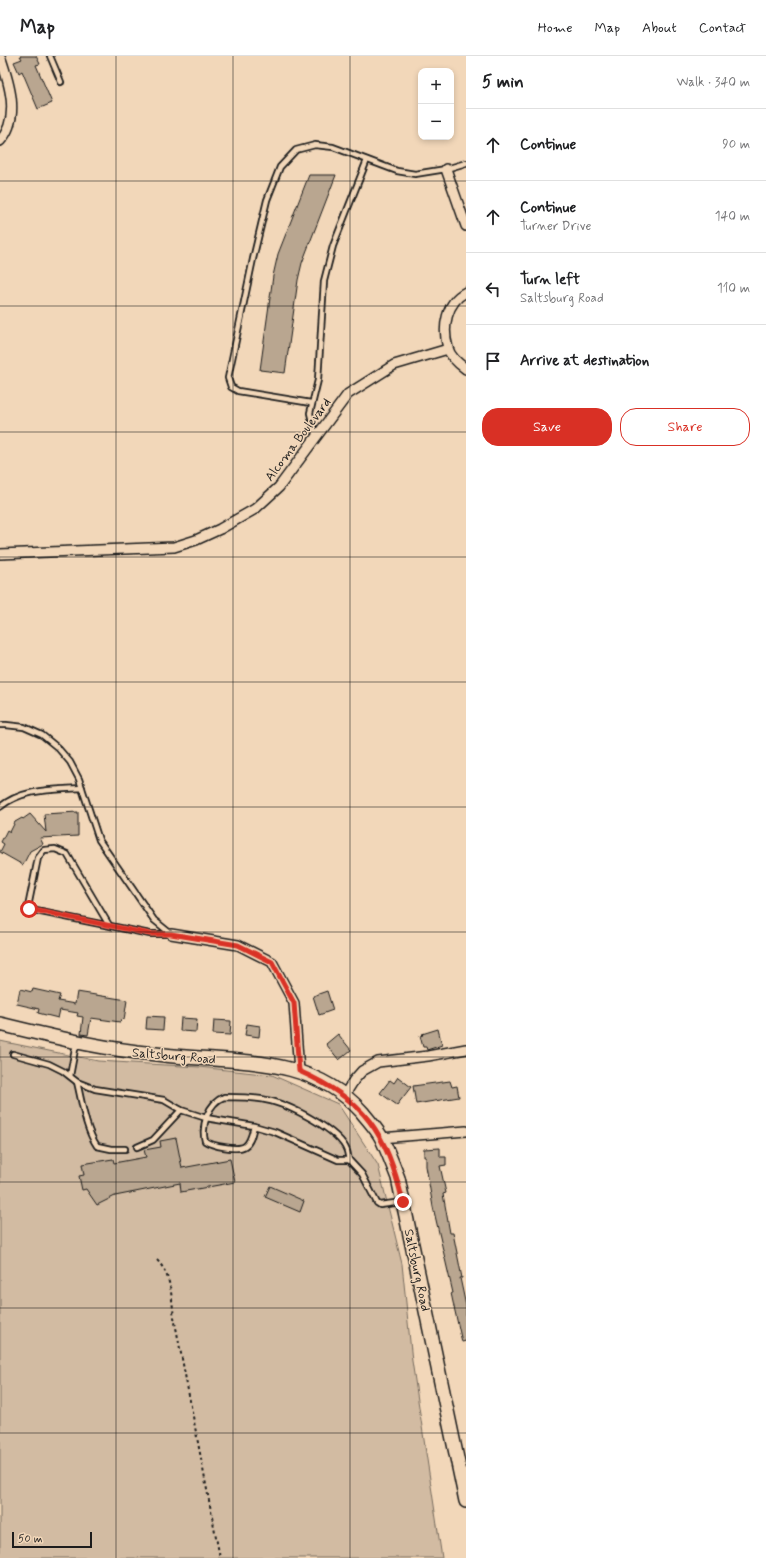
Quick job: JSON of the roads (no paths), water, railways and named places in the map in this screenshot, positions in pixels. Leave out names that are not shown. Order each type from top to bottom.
[{"type":"main road","name":"Saltsburg Road","points":[[0,1024],[76,1042],[136,1052],[254,1062],[284,1067],[299,1071],[322,1081],[355,1105],[370,1122],[381,1138],[390,1157],[403,1202],[466,1501]]},
{"type":"street","points":[[0,56],[7,77],[12,111],[10,126],[5,136],[0,141]]},
{"type":"street","points":[[446,169],[466,226]]},
{"type":"street","points":[[466,292],[462,294],[450,309],[444,325],[448,349],[458,364],[466,369]]},
{"type":"street","name":"Alcoma Boulevard","points":[[0,554],[174,547],[196,540],[220,529],[255,509],[279,487],[348,394],[377,374],[394,365],[448,349]]},
{"type":"street","points":[[171,934],[238,945],[272,962],[294,1003],[299,1071]]},
{"type":"street","points":[[344,1096],[354,1080],[362,1071],[378,1062],[428,1056],[466,1049]]},
{"type":"street","points":[[381,1138],[466,1131]]},
{"type":"lane","points":[[50,56],[61,82]]},
{"type":"lane","points":[[311,403],[238,391],[231,387],[228,378],[253,259],[270,193],[280,167],[296,150],[315,145],[333,147],[397,171],[415,174],[446,169],[466,163]]},
{"type":"lane","points":[[316,438],[310,413],[311,403],[318,380],[324,281],[333,246],[367,160]]},
{"type":"lane","points":[[0,726],[6,724],[24,727],[42,735],[58,748],[70,762],[82,788],[99,840],[154,920],[171,934]]},
{"type":"lane","points":[[0,807],[25,794],[82,788]]},
{"type":"lane","points":[[108,925],[67,854],[55,849],[44,850],[38,858],[28,907],[29,909],[150,934],[171,934]]},
{"type":"lane","points":[[70,1076],[76,1042]]},
{"type":"lane","points":[[13,1054],[49,1064],[70,1076],[77,1082],[95,1089],[164,1100],[181,1110],[206,1118],[254,1126],[275,1132],[338,1160],[349,1160]]},
{"type":"lane","points":[[77,1082],[93,1140],[97,1146],[111,1149],[125,1149]]},
{"type":"lane","points":[[254,1126],[250,1139],[245,1146],[239,1148],[213,1146],[205,1141],[203,1134],[206,1118],[215,1102],[224,1097],[266,1100],[280,1104],[299,1111],[323,1126],[337,1138],[347,1150],[349,1160],[362,1174],[377,1203],[380,1205],[403,1202]]},
{"type":"lane","points":[[137,1147],[153,1140],[181,1110]]}]
